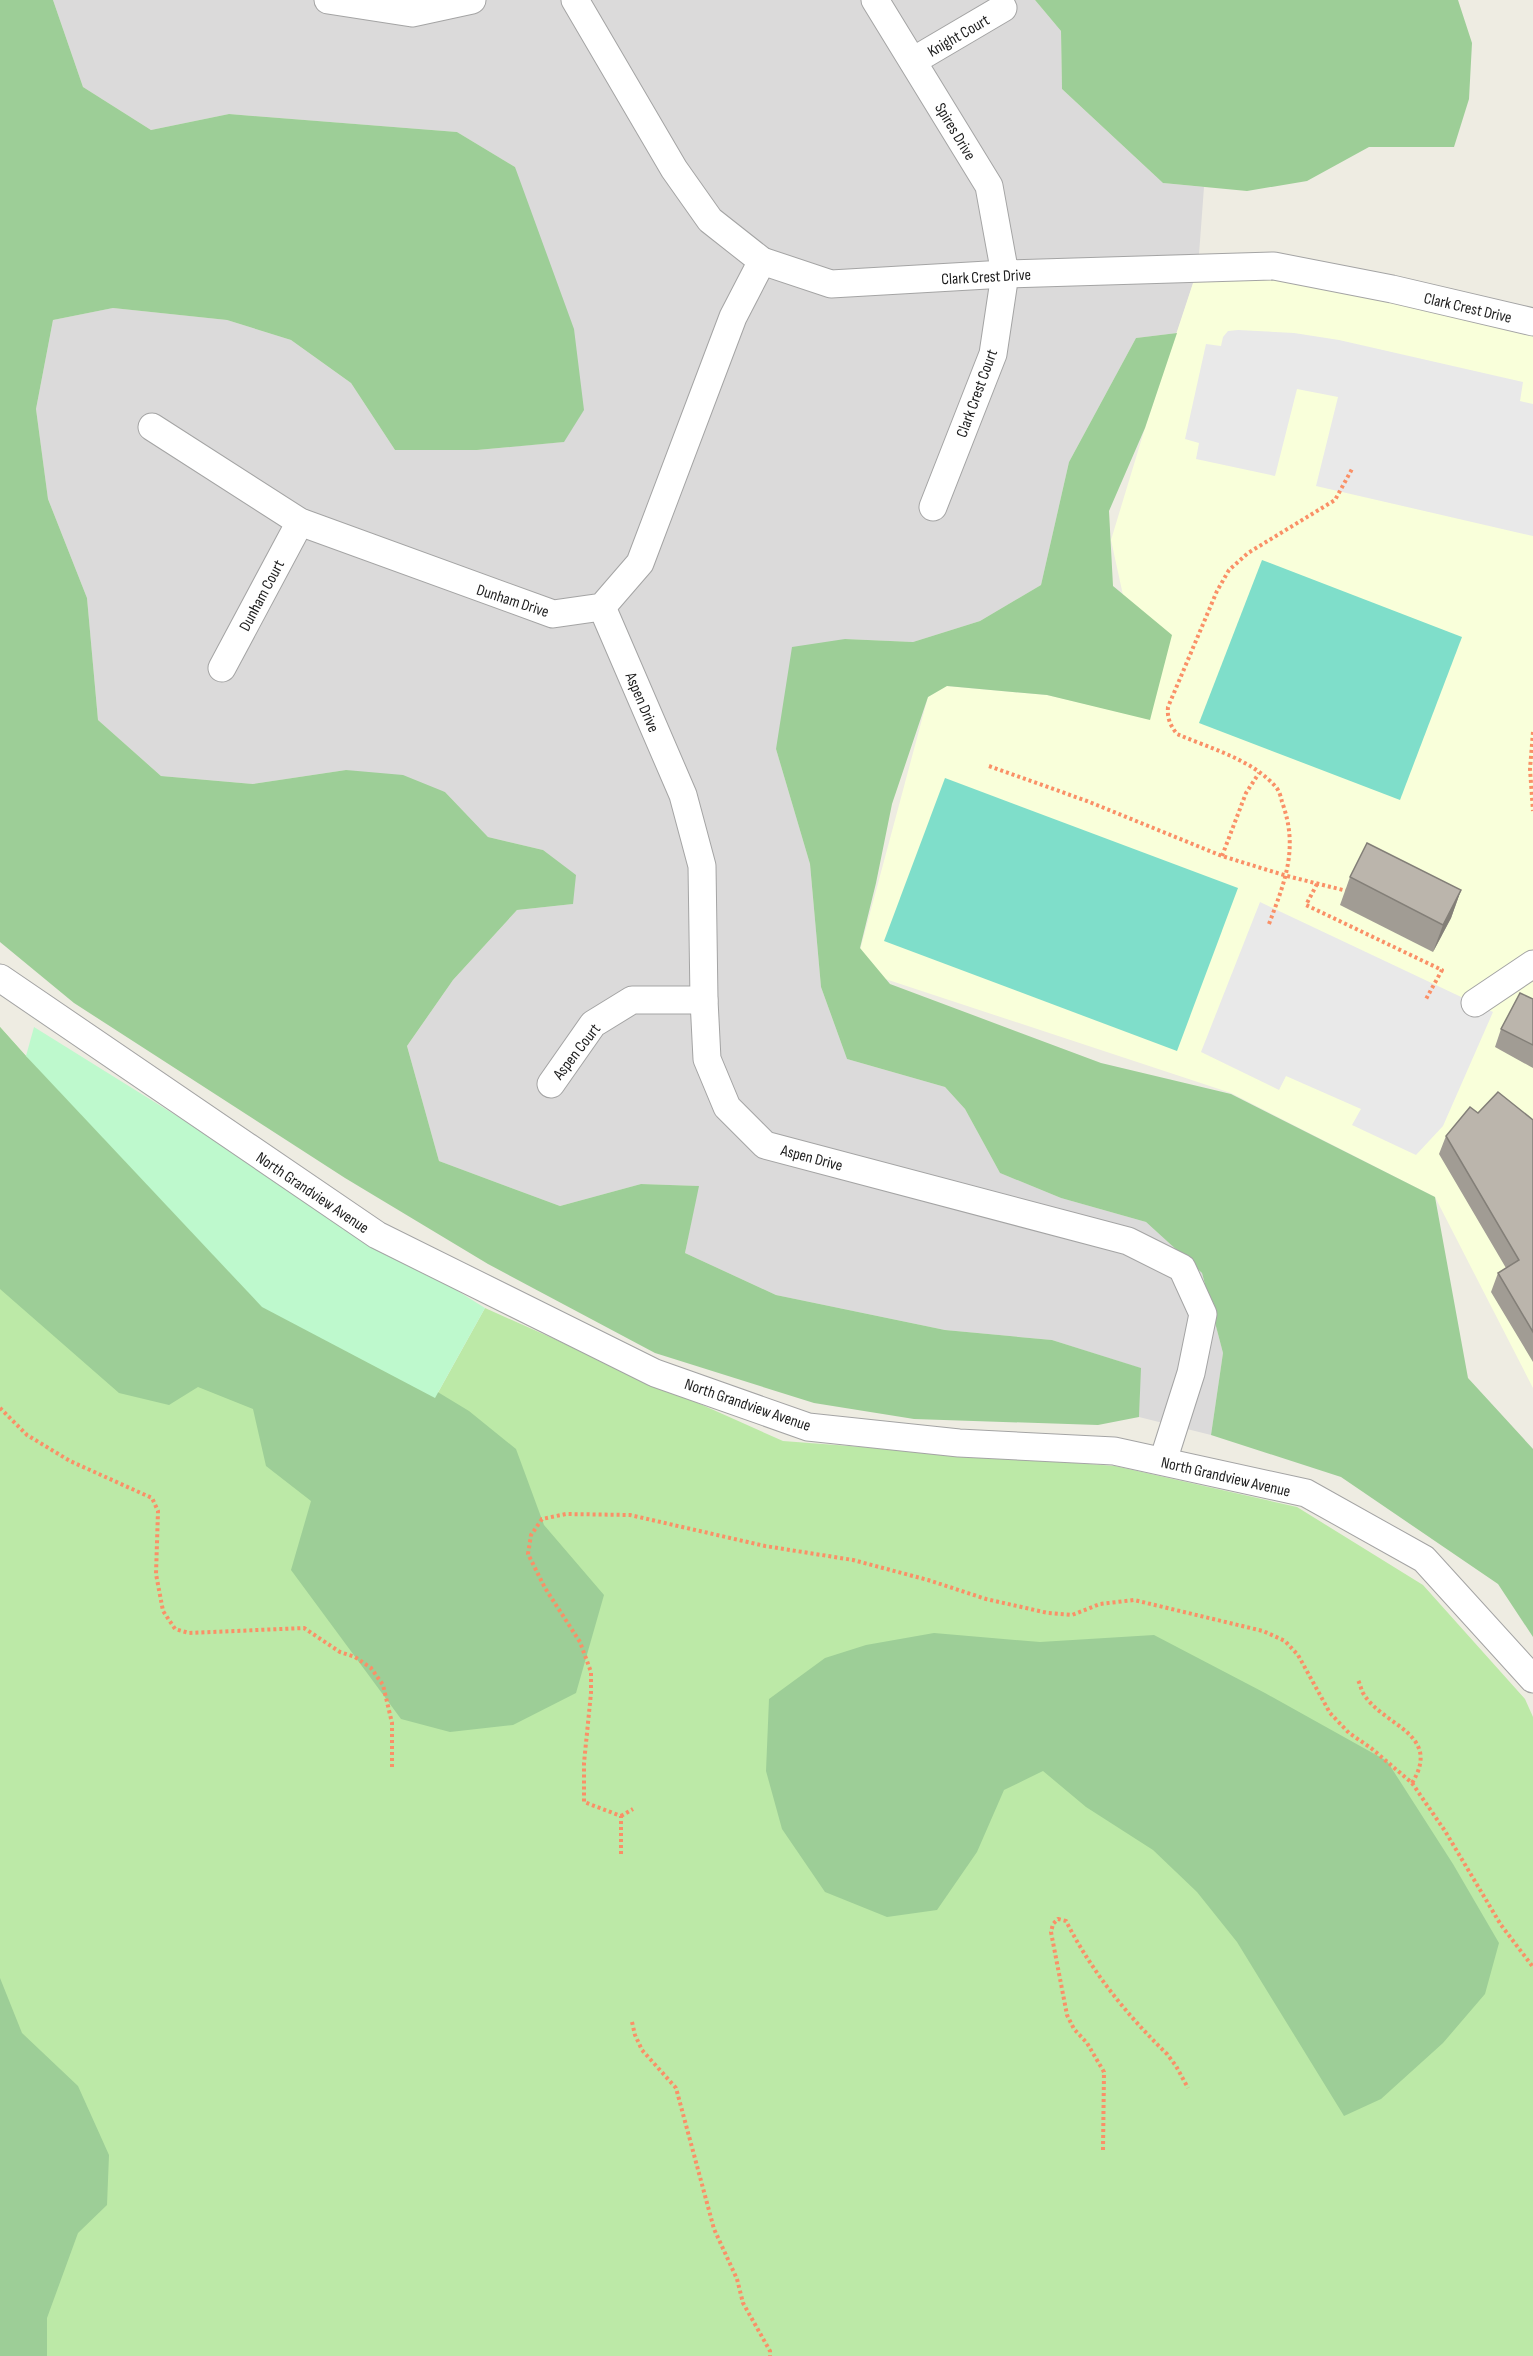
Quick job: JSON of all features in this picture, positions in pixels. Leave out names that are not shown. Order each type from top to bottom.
[{"type":"street","points":[[328,0],[412,13],[472,0]]},
{"type":"street","name":"Clark Crest Drive","points":[[575,0],[674,169],[710,220],[762,261],[831,284],[1005,274],[1274,266],[1392,289],[1533,322]]},
{"type":"street","name":"Spires Drive","points":[[875,0],[989,186],[1005,274]]},
{"type":"street","name":"Knight Court","points":[[914,61],[1004,9]]},
{"type":"street","points":[[602,607],[640,563],[733,317],[762,261]]},
{"type":"street","name":"Clark Crest Court","points":[[933,507],[993,354],[1005,274]]},
{"type":"street","name":"Dunham Drive","points":[[152,427],[300,522],[553,614],[602,607]]},
{"type":"street","name":"Dunham Court","points":[[222,668],[300,522]]},
{"type":"street","name":"Aspen Drive","points":[[602,607],[684,795],[702,866],[707,1059],[727,1107],[765,1145],[1128,1241],[1182,1268],[1203,1314],[1191,1373],[1163,1461]]},
{"type":"street","points":[[1475,1003],[1533,964]]},
{"type":"street","name":"North Grandview Avenue","points":[[0,978],[377,1236],[655,1373],[808,1426],[959,1443],[1114,1450],[1306,1493],[1424,1559],[1533,1679]]},
{"type":"street","name":"Aspen Court","points":[[551,1084],[593,1024],[632,1000],[704,1000]]},
{"type":"path","points":[[1269,924],[1287,876],[1289,858],[1288,818],[1277,787],[1250,766],[1177,734],[1167,716],[1168,707],[1216,591],[1229,570],[1248,553],[1335,500],[1352,469]]},
{"type":"path","points":[[1533,732],[1530,769],[1533,811]]},
{"type":"path","points":[[989,766],[1087,801],[1222,856],[1347,891]]},
{"type":"path","points":[[1222,856],[1246,793],[1259,773]]},
{"type":"path","points":[[1317,884],[1306,905],[1442,969],[1426,999]]},
{"type":"path","points":[[0,1408],[27,1434],[70,1461],[152,1498],[158,1511],[156,1574],[158,1592],[163,1611],[174,1629],[189,1633],[303,1628],[340,1652],[355,1657],[371,1668],[383,1685],[388,1701],[392,1723],[392,1769]]},
{"type":"path","points":[[621,1816],[584,1802],[584,1763],[591,1672],[580,1642],[545,1587],[528,1554],[531,1534],[542,1519],[566,1514],[630,1515],[765,1546],[853,1560],[928,1580],[986,1599],[1048,1613],[1072,1615],[1100,1604],[1134,1600],[1263,1631],[1285,1641],[1298,1654],[1330,1713],[1349,1733],[1371,1748],[1412,1783],[1445,1831],[1501,1925],[1533,1966]]},
{"type":"path","points":[[1358,1680],[1363,1693],[1371,1702],[1412,1735],[1421,1754],[1419,1773],[1412,1783]]},
{"type":"path","points":[[621,1816],[633,1809]]},
{"type":"path","points":[[621,1816],[621,1854]]},
{"type":"path","points":[[1103,2150],[1104,2072],[1067,2015],[1051,1932],[1053,1924],[1058,1919],[1066,1922],[1080,1950],[1105,1987],[1167,2054],[1188,2088]]},
{"type":"path","points":[[632,2022],[642,2050],[676,2088],[714,2229],[737,2279],[743,2303],[770,2351],[770,2356]]},
{"type":"shaded area","points":[[53,0],[1035,0],[1061,31],[1062,89],[1163,183],[1204,187],[1198,268],[1177,333],[1136,338],[1069,462],[1041,585],[980,621],[913,642],[845,639],[776,749],[810,864],[821,987],[847,1059],[945,1087],[965,1109],[1000,1173],[1061,1198],[1146,1222],[1202,1273],[1223,1353],[1211,1435],[1139,1417],[1140,1368],[1052,1340],[945,1330],[776,1295],[685,1253],[698,1186],[641,1184],[560,1206],[439,1161],[407,1046],[453,980],[517,910],[573,904],[543,850],[488,837],[445,792],[346,770],[253,784],[161,776],[98,720],[87,598],[48,499],[36,409],[53,320],[113,308],[227,320],[291,340],[351,383],[395,450],[477,450],[563,442],[515,167],[457,132],[229,114],[151,130],[83,87]]},
{"type":"shaded area","points":[[1274,266],[1533,322],[1533,1388],[1435,1197],[1231,1093],[855,969],[928,697],[946,686],[1047,695],[1150,719],[1111,540],[1198,268]]},
{"type":"shaded area","points":[[1228,331],[1294,333],[1339,340],[1523,382],[1520,401],[1533,404],[1533,536],[1316,486],[1338,397],[1297,389],[1275,476],[1196,459],[1199,443],[1185,439],[1206,344],[1221,346],[1223,337]]},
{"type":"shaded area","points":[[1262,560],[1462,637],[1400,800],[1199,723]]},
{"type":"shaded area","points":[[945,778],[1238,888],[1177,1051],[884,941]]},
{"type":"shaded area","points":[[1260,902],[1493,1012],[1443,1126],[1416,1155],[1352,1125],[1361,1109],[1286,1076],[1279,1090],[1201,1052]]},
{"type":"shaded area","points":[[34,1027],[485,1308],[435,1398],[262,1307],[26,1056]]},
{"type":"green space","points":[[0,0],[53,0],[83,87],[151,130],[229,114],[457,132],[515,167],[574,329],[584,410],[564,442],[477,450],[395,450],[351,383],[291,340],[227,320],[113,308],[53,320],[36,409],[48,499],[87,598],[98,720],[161,776],[253,784],[346,770],[403,775],[445,792],[488,837],[543,850],[576,875],[573,904],[517,910],[453,980],[407,1046],[439,1161],[560,1206],[641,1184],[699,1186],[685,1253],[776,1295],[945,1330],[1052,1340],[1141,1368],[1139,1417],[1098,1425],[914,1419],[814,1403],[655,1353],[488,1264],[345,1178],[74,1003],[0,942]]},
{"type":"green space","points":[[1035,0],[1458,0],[1472,43],[1469,99],[1454,147],[1369,147],[1307,181],[1247,191],[1163,183],[1062,89],[1061,31]]},
{"type":"green space","points":[[1177,333],[1145,428],[1109,511],[1113,586],[1172,635],[1150,720],[1047,695],[947,686],[928,697],[892,804],[860,948],[890,984],[1101,1063],[1231,1094],[1435,1197],[1468,1378],[1533,1449],[1533,1637],[1498,1584],[1341,1477],[1211,1435],[1223,1353],[1202,1273],[1146,1222],[1061,1198],[1000,1173],[965,1109],[945,1087],[847,1059],[821,987],[810,864],[776,749],[792,647],[845,639],[913,642],[980,621],[1041,585],[1069,462],[1136,338]]},
{"type":"green space","points":[[0,1027],[26,1056],[435,1398],[485,1308],[783,1441],[1115,1466],[1297,1507],[1423,1585],[1525,1699],[1533,1717],[1533,2356],[14,2356],[0,2281]]},
{"type":"green space","points":[[0,1027],[26,1056],[324,1323],[469,1411],[516,1449],[544,1525],[604,1595],[576,1693],[513,1725],[450,1732],[401,1719],[291,1570],[311,1501],[266,1466],[253,1409],[198,1387],[169,1405],[119,1393],[0,1289]]},
{"type":"green space","points":[[934,1633],[1040,1642],[1154,1635],[1387,1761],[1453,1864],[1499,1943],[1485,1994],[1443,2043],[1381,2099],[1344,2116],[1237,1942],[1197,1892],[1153,1850],[1086,1807],[1043,1771],[1004,1790],[977,1852],[937,1910],[887,1917],[825,1892],[782,1829],[766,1771],[769,1699],[825,1658],[866,1645]]},
{"type":"green space","points":[[0,1978],[22,2033],[78,2086],[109,2155],[107,2205],[78,2233],[47,2318],[47,2356],[0,2356]]},
{"type":"building","points":[[1367,843],[1461,890],[1443,925],[1350,877]]},
{"type":"building","points":[[1520,993],[1533,999],[1533,1045],[1501,1029]]},
{"type":"building","points":[[1498,1092],[1533,1120],[1533,1332],[1498,1273],[1519,1260],[1446,1136],[1470,1107],[1478,1113]]}]
